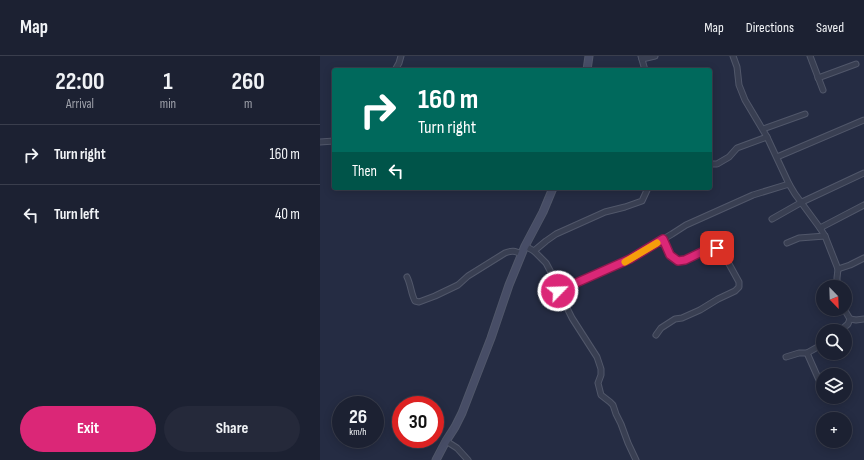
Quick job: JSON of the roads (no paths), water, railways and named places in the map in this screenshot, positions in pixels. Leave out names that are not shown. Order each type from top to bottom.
[{"type":"street","points":[[396,68],[401,56]]},
{"type":"street","points":[[587,68],[589,56]]},
{"type":"street","points":[[644,68],[641,57],[656,56]]},
{"type":"street","points":[[733,56],[739,85],[745,100],[763,128],[795,194],[825,236],[838,269],[836,280]]},
{"type":"street","points":[[810,56],[822,90]]},
{"type":"street","points":[[818,78],[856,64]]},
{"type":"street","points":[[763,128],[805,114]]},
{"type":"street","points":[[777,157],[864,120]]},
{"type":"street","points":[[712,164],[717,164],[729,158],[737,148],[767,136]]},
{"type":"street","points":[[320,142],[332,141]]},
{"type":"street","points":[[772,219],[802,202],[864,174]]},
{"type":"street","points":[[558,291],[630,259],[686,225],[753,194],[790,184]]},
{"type":"street","points":[[436,460],[455,427],[467,400],[491,338],[509,285],[525,246],[543,212],[552,190]]},
{"type":"street","points":[[534,251],[556,234],[605,212],[642,201],[647,190]]},
{"type":"street","points":[[820,228],[864,206]]},
{"type":"street","points":[[787,243],[799,238],[825,236]]},
{"type":"street","points":[[656,335],[661,328],[675,319],[682,318],[700,310],[735,291],[739,287],[739,282],[723,253],[717,248],[710,248],[685,260],[678,261],[670,255],[663,239]]},
{"type":"street","points":[[525,246],[534,251],[546,263],[572,318],[597,356],[602,375],[598,383],[600,391],[602,395],[613,405],[636,460]]},
{"type":"street","points":[[407,277],[412,296],[415,301],[419,302],[436,296],[458,285],[468,276],[511,250],[522,254]]},
{"type":"street","points":[[838,269],[864,258]]},
{"type":"street","points":[[848,316],[850,319],[864,319]]},
{"type":"street","points":[[848,324],[850,319]]},
{"type":"street","points":[[786,357],[799,353],[807,353],[816,348]]},
{"type":"street","points":[[807,353],[816,373]]},
{"type":"street","points":[[446,441],[457,448],[468,460]]}]
